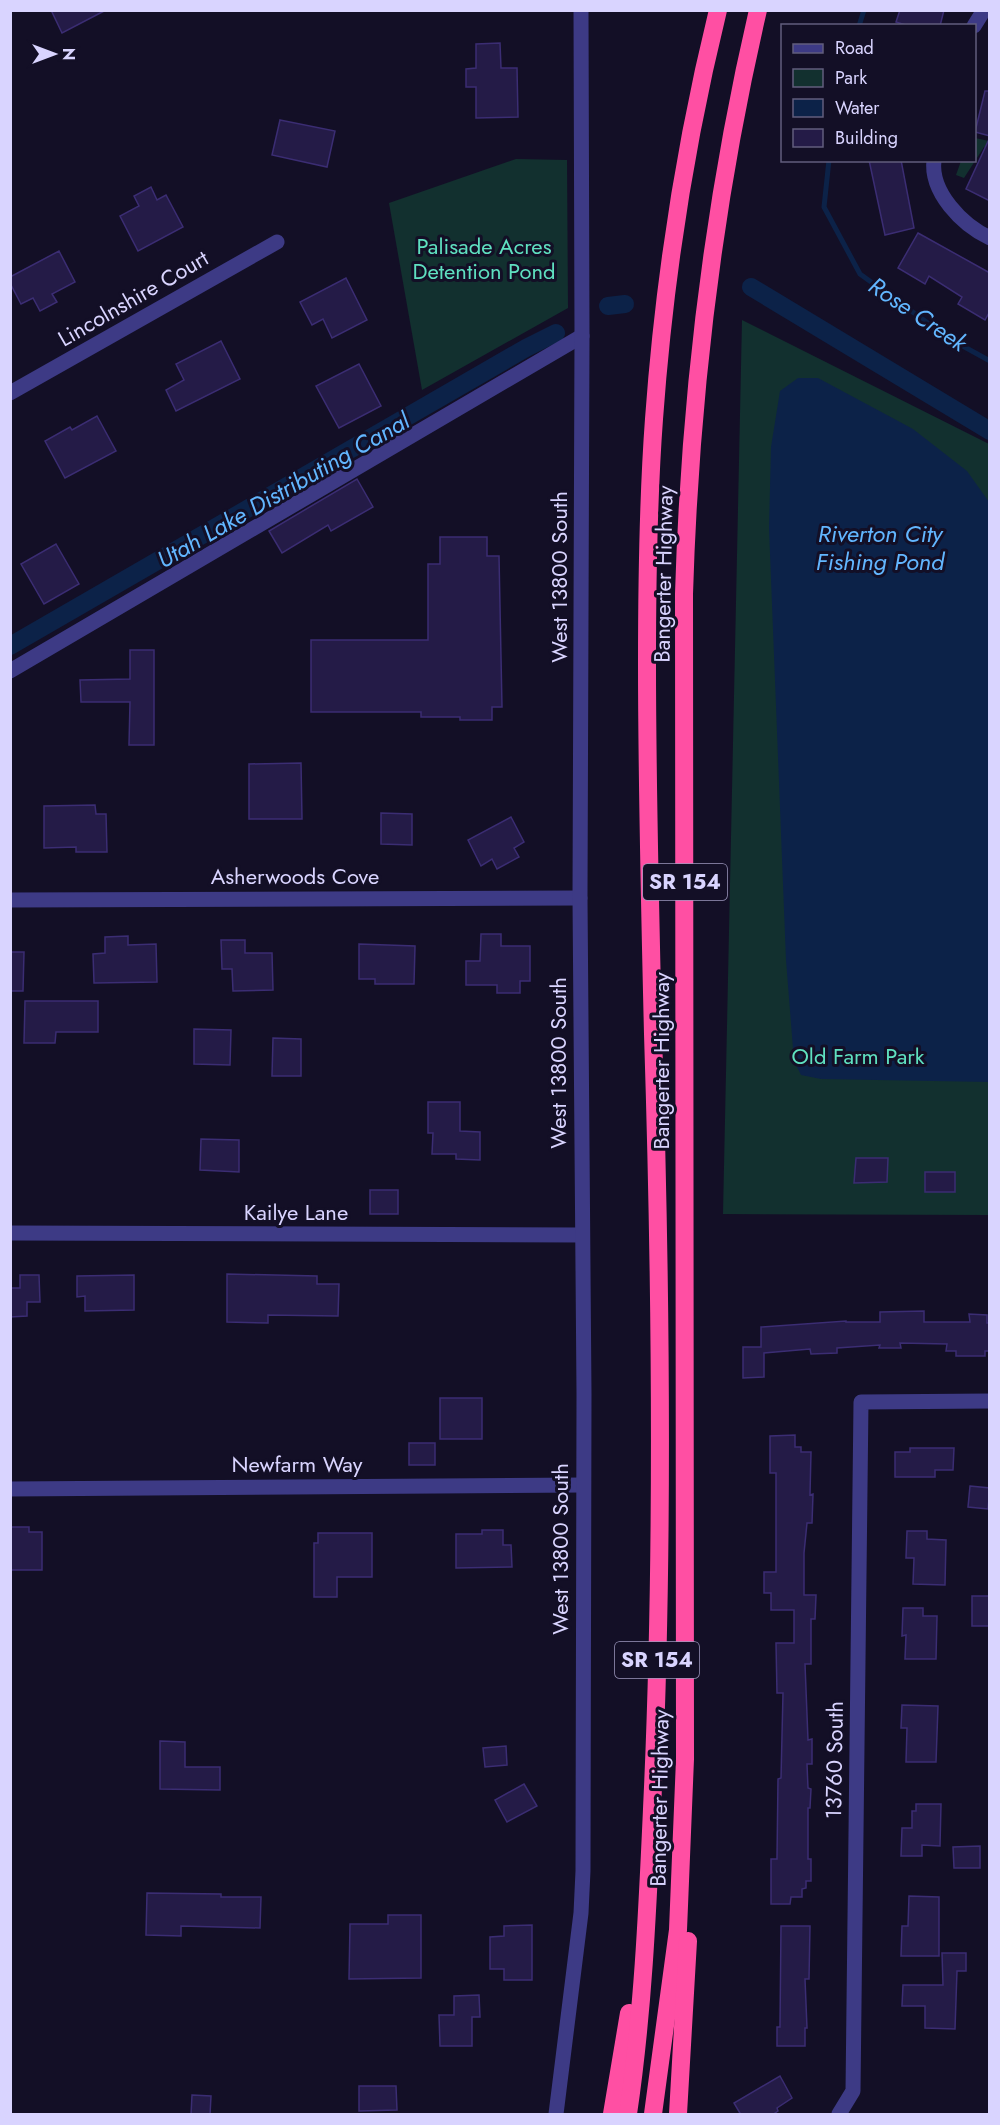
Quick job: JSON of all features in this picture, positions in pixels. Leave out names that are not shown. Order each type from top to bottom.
[{"type":"highway","name":"Bangerter Highway","points":[[628,2115],[638,2029],[650,1850],[658,1616],[660,1459],[655,1107],[647,792],[650,489],[654,421],[668,284],[696,112],[718,10]]},
{"type":"highway","name":"Bangerter Highway","points":[[653,2115],[678,1930],[685,1759],[684,594],[686,530],[695,388],[708,279],[729,147],[758,10]]},
{"type":"highway","points":[[678,2115],[690,1884],[689,1802],[685,1759]]},
{"type":"highway","points":[[612,2115],[638,1956],[650,1850]]},
{"type":"street","name":"West 13800 South","points":[[556,2115],[581,1913],[583,1871],[580,898],[581,10]]},
{"type":"street","points":[[976,24],[984,10]]},
{"type":"street","points":[[934,162],[933,170],[941,196],[975,231],[990,238]]},
{"type":"street","name":"Lincolnshire Court","points":[[10,393],[277,242]]},
{"type":"street","points":[[10,670],[582,336]]},
{"type":"street","name":"Asherwoods Cove","points":[[10,900],[580,898]]},
{"type":"street","name":"Kailye Lane","points":[[10,1233],[581,1235]]},
{"type":"street","name":"13760 South","points":[[839,2115],[853,2091],[861,1402],[990,1401]]},
{"type":"street","name":"Newfarm Way","points":[[10,1489],[583,1485]]},
{"type":"green space","points":[[976,138],[989,141],[989,150],[984,147],[976,159]]},
{"type":"green space","name":"Palisade Acres Detention Pond","points":[[516,159],[567,160],[568,308],[422,390],[389,203]]},
{"type":"green space","points":[[961,162],[974,162],[964,178],[956,175]]},
{"type":"green space","name":"Riverton City Fishing Pond","points":[[742,320],[989,444],[990,1215],[723,1214]]},
{"type":"water","name":"Riverton City Fishing Pond","points":[[798,378],[818,378],[913,429],[967,471],[989,502],[989,1082],[821,1079],[801,1075],[794,1061],[786,960],[769,528],[771,447],[780,391]]},
{"type":"building","points":[[51,10],[106,10],[62,33]]},
{"type":"building","points":[[900,10],[944,10],[940,24],[896,22]]},
{"type":"building","points":[[500,43],[501,68],[517,68],[518,117],[476,118],[476,87],[466,87],[466,69],[476,68],[476,44]]},
{"type":"building","points":[[985,91],[990,91],[990,136],[976,132]]},
{"type":"building","points":[[280,120],[335,131],[327,167],[272,155]]},
{"type":"building","points":[[990,137],[990,201],[966,189]]},
{"type":"building","points":[[869,162],[901,162],[914,228],[885,235]]},
{"type":"building","points":[[151,187],[157,200],[166,195],[183,227],[138,251],[120,216],[139,206],[134,196]]},
{"type":"building","points":[[918,233],[990,273],[990,311],[985,320],[958,304],[962,297],[929,276],[925,284],[898,268]]},
{"type":"building","points":[[59,251],[75,282],[52,294],[57,302],[40,311],[33,298],[21,304],[10,283],[10,277]]},
{"type":"building","points":[[346,278],[367,320],[332,338],[323,319],[312,325],[300,302]]},
{"type":"building","points":[[221,341],[240,379],[176,411],[166,390],[184,380],[176,364]]},
{"type":"building","points":[[359,364],[381,406],[339,428],[316,386]]},
{"type":"building","points":[[97,416],[116,451],[65,478],[45,441]]},
{"type":"building","points":[[357,479],[373,507],[331,531],[328,525],[282,553],[269,531]]},
{"type":"building","points":[[440,537],[487,537],[487,556],[499,556],[502,707],[492,707],[492,720],[421,717],[421,712],[311,712],[311,640],[428,640],[428,564],[440,564]]},
{"type":"building","points":[[56,544],[79,584],[44,604],[21,564]]},
{"type":"building","points":[[130,650],[154,650],[154,745],[129,745],[130,702],[81,702],[80,680],[130,679]]},
{"type":"building","points":[[301,763],[302,819],[249,819],[249,764]]},
{"type":"building","points":[[95,805],[96,814],[106,814],[107,852],[76,852],[76,847],[44,848],[44,806]]},
{"type":"building","points":[[381,813],[412,814],[412,845],[381,844]]},
{"type":"building","points":[[511,817],[524,842],[514,848],[519,857],[497,869],[492,859],[481,866],[468,840]]},
{"type":"building","points":[[481,934],[501,934],[501,946],[530,946],[530,981],[520,981],[520,993],[497,993],[497,985],[466,985],[466,961],[480,961]]},
{"type":"building","points":[[128,936],[128,945],[156,944],[157,982],[94,983],[93,954],[105,953],[105,937]]},
{"type":"building","points":[[221,940],[245,940],[245,953],[272,953],[273,990],[233,991],[232,969],[222,969]]},
{"type":"building","points":[[359,944],[415,946],[414,984],[375,984],[375,979],[359,979]]},
{"type":"building","points":[[10,952],[24,952],[23,991],[10,991]]},
{"type":"building","points":[[25,1001],[98,1001],[98,1032],[56,1032],[55,1043],[24,1043]]},
{"type":"building","points":[[194,1029],[231,1030],[230,1065],[194,1064]]},
{"type":"building","points":[[273,1038],[301,1039],[301,1076],[272,1076]]},
{"type":"building","points":[[428,1102],[460,1102],[460,1131],[480,1132],[480,1160],[456,1159],[456,1154],[432,1154],[433,1133],[428,1133]]},
{"type":"building","points":[[201,1139],[239,1140],[239,1172],[200,1170]]},
{"type":"building","points":[[856,1158],[888,1158],[887,1182],[854,1183]]},
{"type":"building","points":[[925,1172],[955,1172],[955,1192],[925,1192]]},
{"type":"building","points":[[370,1190],[398,1190],[398,1214],[370,1214]]},
{"type":"building","points":[[227,1274],[317,1276],[317,1284],[339,1284],[338,1316],[268,1315],[268,1323],[227,1322]]},
{"type":"building","points":[[20,1275],[39,1275],[40,1302],[27,1302],[27,1316],[10,1317],[10,1288],[20,1288]]},
{"type":"building","points":[[134,1275],[134,1310],[85,1311],[85,1296],[77,1297],[77,1276]]},
{"type":"building","points":[[924,1311],[924,1322],[970,1322],[969,1314],[987,1315],[987,1323],[990,1323],[990,1351],[985,1351],[985,1356],[956,1356],[956,1351],[946,1351],[947,1344],[900,1343],[901,1348],[879,1348],[880,1345],[837,1348],[837,1353],[811,1354],[810,1349],[764,1353],[764,1377],[743,1378],[743,1347],[761,1347],[761,1327],[846,1321],[880,1322],[880,1312]]},
{"type":"building","points":[[440,1398],[482,1398],[482,1439],[440,1439]]},
{"type":"building","points":[[795,1435],[795,1447],[801,1447],[801,1452],[811,1452],[810,1495],[813,1494],[812,1523],[807,1523],[804,1553],[804,1595],[816,1595],[815,1619],[811,1619],[811,1664],[805,1664],[808,1740],[812,1739],[812,1764],[807,1764],[808,1788],[811,1789],[810,1808],[808,1808],[808,1859],[811,1859],[811,1881],[806,1881],[806,1888],[802,1889],[802,1897],[791,1897],[790,1904],[771,1904],[771,1859],[777,1859],[778,1779],[781,1778],[783,1693],[777,1693],[776,1643],[794,1643],[794,1610],[771,1610],[771,1593],[764,1593],[764,1572],[776,1572],[776,1473],[770,1473],[770,1436]]},
{"type":"building","points":[[409,1443],[435,1443],[435,1465],[409,1465]]},
{"type":"building","points":[[910,1448],[954,1448],[953,1470],[935,1470],[935,1477],[895,1477],[895,1452],[910,1452]]},
{"type":"building","points":[[970,1486],[990,1488],[988,1509],[968,1507]]},
{"type":"building","points":[[10,1527],[29,1527],[29,1532],[42,1532],[42,1570],[10,1570]]},
{"type":"building","points":[[482,1530],[503,1530],[503,1545],[511,1545],[512,1567],[456,1568],[456,1534],[482,1534]]},
{"type":"building","points":[[907,1531],[927,1531],[927,1539],[946,1540],[945,1585],[913,1584],[914,1558],[906,1558]]},
{"type":"building","points":[[318,1533],[372,1533],[372,1577],[337,1577],[337,1597],[314,1597],[314,1543],[318,1543]]},
{"type":"building","points":[[972,1596],[990,1596],[990,1626],[972,1626]]},
{"type":"building","points":[[903,1608],[923,1608],[923,1616],[937,1616],[936,1659],[905,1659],[906,1635],[902,1636]]},
{"type":"building","points":[[902,1705],[938,1706],[936,1762],[906,1762],[907,1728],[901,1728]]},
{"type":"building","points":[[160,1741],[185,1742],[185,1767],[220,1767],[220,1790],[160,1789]]},
{"type":"building","points":[[506,1746],[507,1765],[485,1767],[483,1748]]},
{"type":"building","points":[[524,1784],[537,1806],[507,1822],[495,1800]]},
{"type":"building","points":[[916,1804],[941,1804],[940,1846],[922,1845],[922,1856],[901,1856],[902,1828],[912,1828],[912,1811],[916,1811]]},
{"type":"building","points":[[980,1846],[980,1868],[954,1868],[953,1847]]},
{"type":"building","points":[[147,1893],[261,1897],[260,1928],[181,1926],[181,1936],[146,1935]]},
{"type":"building","points":[[909,1896],[939,1897],[939,1956],[901,1956],[902,1926],[908,1926]]},
{"type":"building","points":[[388,1915],[421,1915],[421,1978],[349,1979],[350,1924],[388,1924]]},
{"type":"building","points":[[532,1925],[532,1980],[504,1980],[504,1969],[490,1969],[490,1937],[504,1936],[504,1926]]},
{"type":"building","points":[[781,1926],[810,1926],[809,1979],[805,1979],[807,2028],[805,2028],[805,2046],[777,2046],[777,2027],[780,2027]]},
{"type":"building","points":[[942,1953],[966,1953],[966,1971],[957,1971],[955,2029],[925,2028],[925,2006],[902,2006],[903,1985],[943,1985]]},
{"type":"building","points":[[479,1995],[480,2017],[472,2017],[472,2046],[440,2046],[439,2015],[454,2015],[454,1996]]},
{"type":"building","points":[[780,2076],[792,2098],[777,2108],[778,2111],[772,2115],[741,2115],[734,2103]]},
{"type":"building","points":[[359,2086],[396,2086],[397,2110],[359,2111]]},
{"type":"building","points":[[192,2095],[211,2096],[210,2115],[191,2115]]},
{"type":"waterway","name":"Rose Creek","points":[[860,24],[864,10]]},
{"type":"waterway","name":"Rose Creek","points":[[829,162],[824,207],[860,274],[950,339],[990,361]]},
{"type":"waterway","name":"Utah Lake Distributing Canal","points":[[751,287],[990,431]]},
{"type":"waterway","name":"Utah Lake Distributing Canal","points":[[608,306],[625,304]]},
{"type":"waterway","name":"Utah Lake Distributing Canal","points":[[10,646],[526,348],[556,333]]},
{"type":"park label","name":"Old Farm Park","points":[[858,1056]]}]
